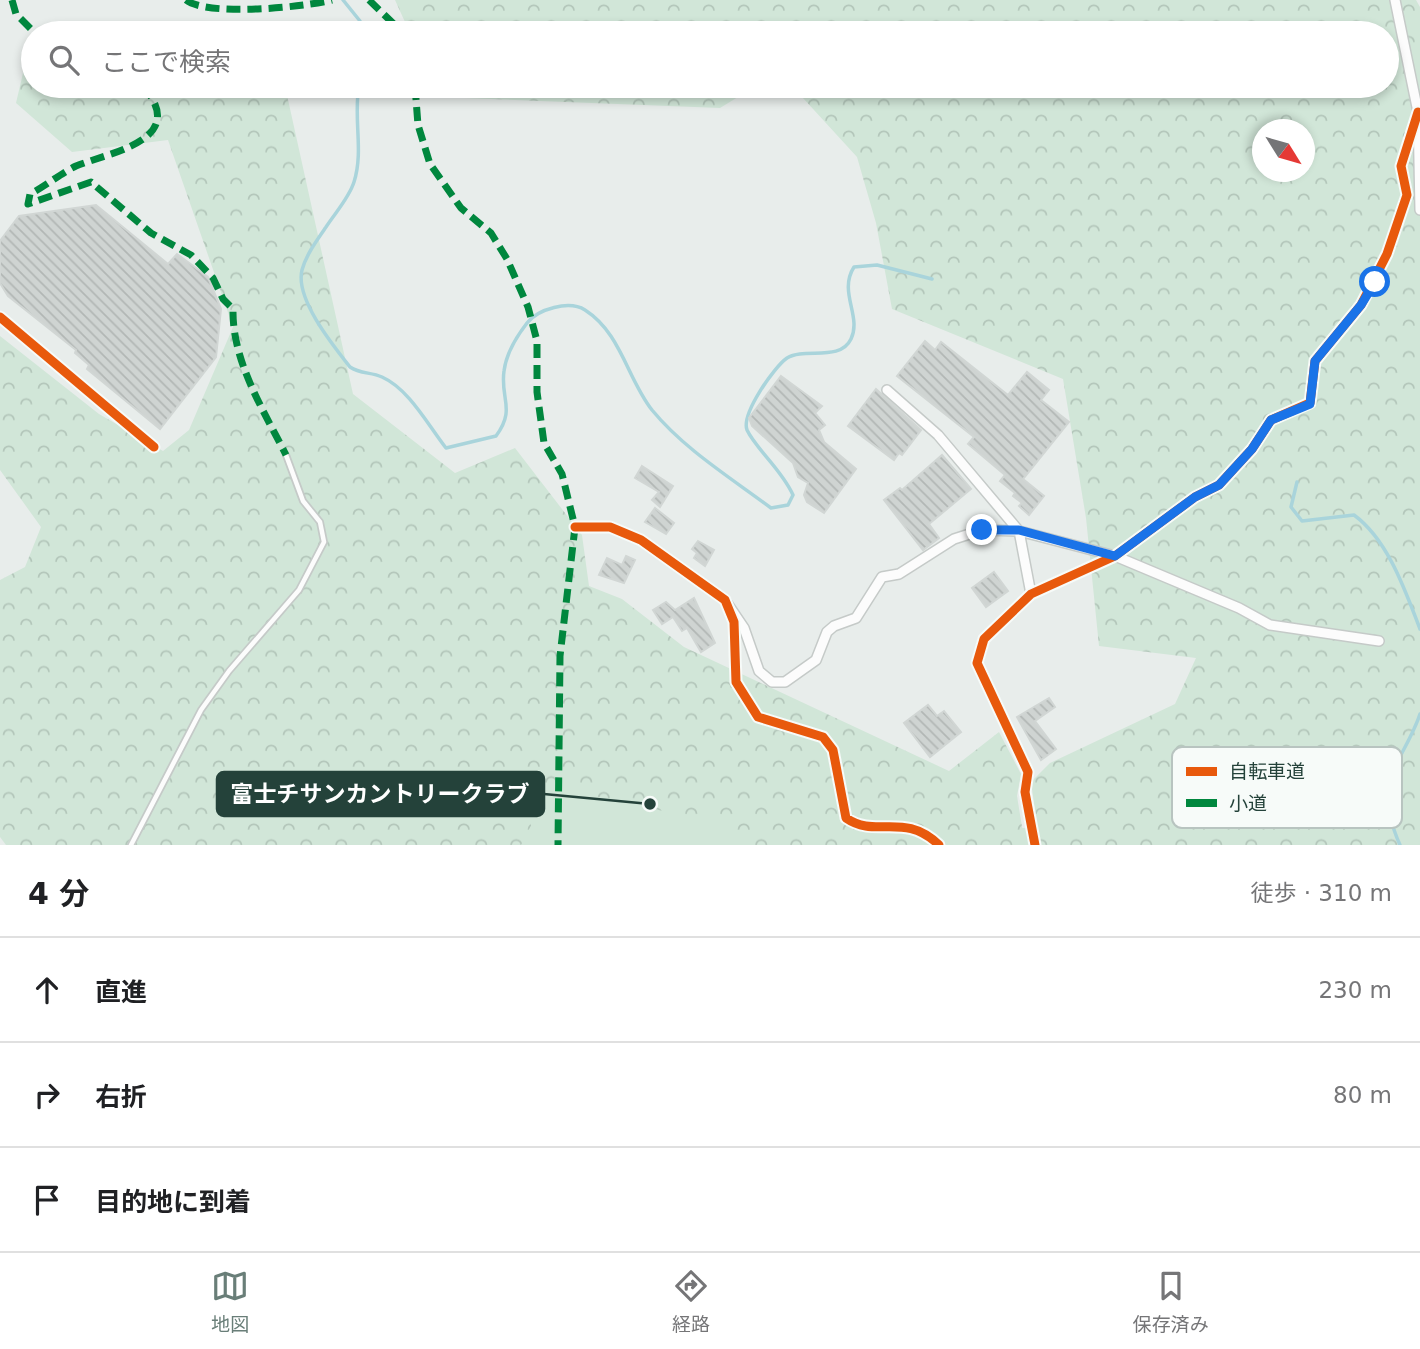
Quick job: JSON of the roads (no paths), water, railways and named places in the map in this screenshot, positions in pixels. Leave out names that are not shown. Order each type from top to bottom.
[{"type":"street","points":[[1395,0],[1418,112],[1420,210]]},
{"type":"street","points":[[1035,845],[1025,792],[1028,772],[976,663],[984,639],[1031,594],[1115,556],[1195,497],[1219,485],[1252,449],[1271,420],[1310,404],[1315,361],[1361,305],[1392,242],[1407,195],[1401,166],[1418,112]]},
{"type":"street","points":[[0,317],[154,447]]},
{"type":"street","points":[[887,390],[938,435],[1019,530],[1031,594]]},
{"type":"street","points":[[575,527],[610,527],[640,540],[725,600],[744,628],[759,671],[772,682],[785,682],[816,660],[827,632],[834,626],[856,618],[882,578],[898,574],[954,540],[982,530],[1019,530],[1115,556],[1238,608],[1270,625],[1379,641]]},
{"type":"street","points":[[725,600],[734,622],[736,682],[758,717],[823,737],[833,750],[846,818],[857,825],[917,828],[939,845]]},
{"type":"lane","points":[[131,845],[201,710],[229,671],[299,590],[324,542],[320,522],[303,501],[286,455]]},
{"type":"waterway","points":[[343,0],[360,21]]},
{"type":"waterway","points":[[357,98],[358,158],[354,182],[306,259],[301,281],[304,294],[316,320],[350,367],[382,377],[401,390],[446,448],[496,436],[502,427],[506,411],[503,381],[505,365],[519,334],[532,318],[546,310],[563,306],[578,307],[585,310],[607,331],[643,397],[678,438],[771,508],[788,505],[793,495],[747,430],[749,413],[760,391],[787,358],[831,352],[846,346],[854,330],[848,286],[854,267],[877,265],[932,279]]},
{"type":"waterway","points":[[1297,482],[1291,507],[1302,521],[1354,515],[1377,538],[1394,567],[1420,629]]},
{"type":"waterway","points":[[1402,754],[1420,714]]},
{"type":"waterway","points":[[1394,828],[1400,845]]},
{"type":"place","name":"富士チサンカントリークラブ","points":[[650,804]]}]
